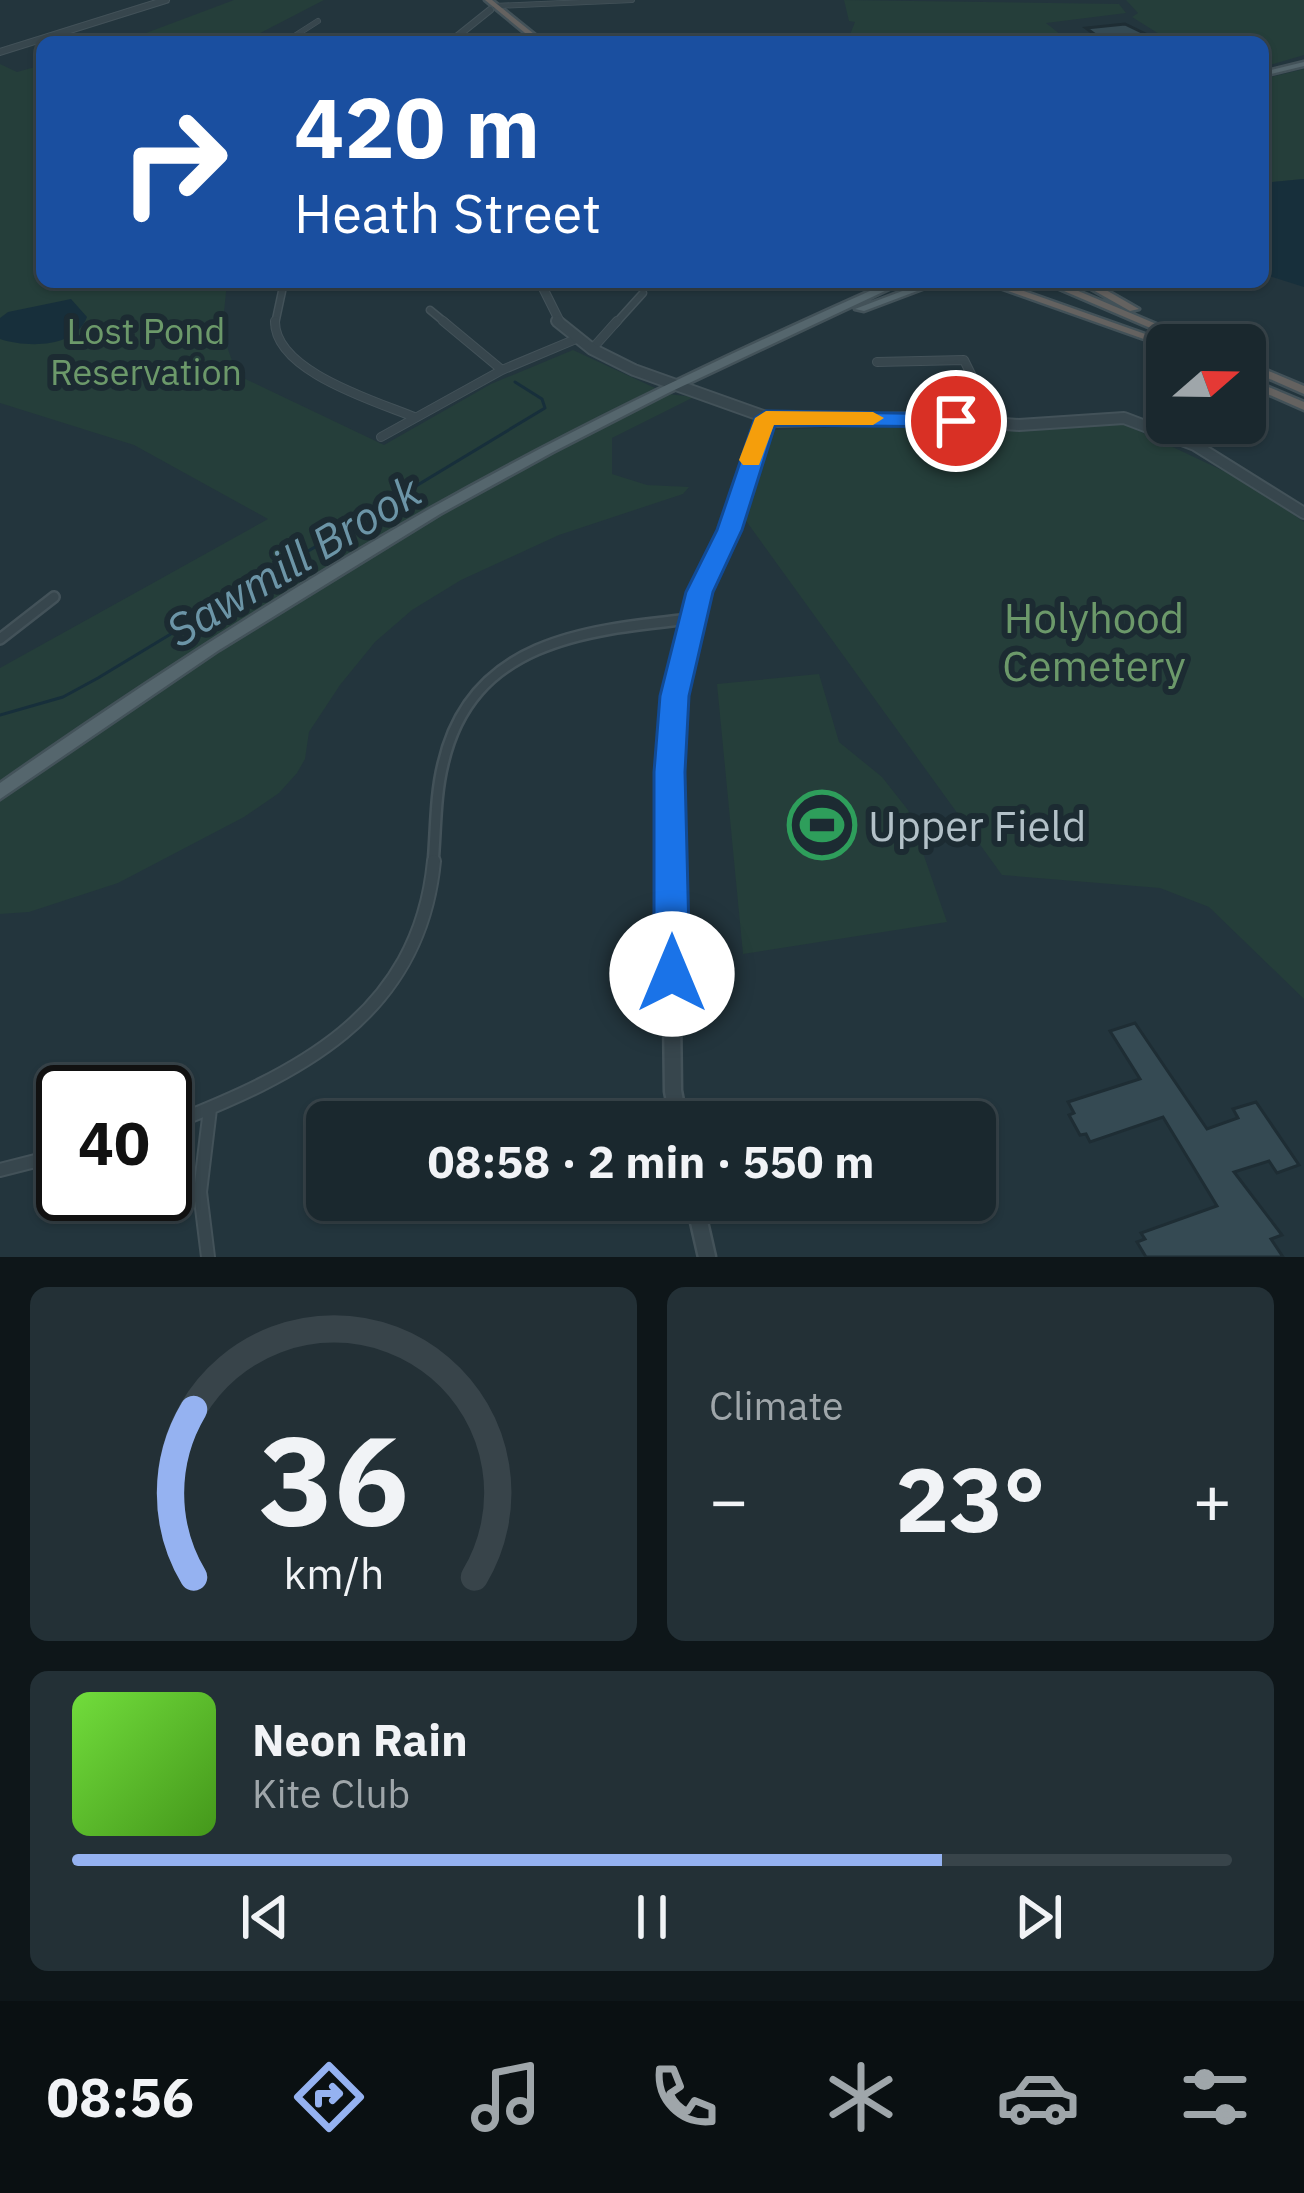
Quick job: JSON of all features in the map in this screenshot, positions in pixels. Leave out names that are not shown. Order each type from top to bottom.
[{"type":"highway","points":[[478,0],[532,36]]},
{"type":"highway","points":[[492,6],[524,36]]},
{"type":"highway","points":[[1007,288],[1146,333]]},
{"type":"highway","points":[[1047,288],[1146,330]]},
{"type":"highway","points":[[1061,288],[1146,329]]},
{"type":"highway","points":[[1093,288],[1146,324]]},
{"type":"highway","points":[[1266,373],[1304,389]]},
{"type":"highway","points":[[1266,389],[1304,406]]},
{"type":"main road","points":[[1269,73],[1304,64]]},
{"type":"main road","points":[[0,792],[158,682],[502,471],[674,385],[886,288]]},
{"type":"main road","points":[[802,328],[919,288]]},
{"type":"street","points":[[48,36],[166,0]]},
{"type":"street","points":[[458,36],[492,6],[632,0]]},
{"type":"street","points":[[295,36],[318,21]]},
{"type":"street","points":[[0,48],[36,40]]},
{"type":"street","points":[[282,288],[274,322],[283,348],[322,375],[414,417]]},
{"type":"street","points":[[543,288],[556,320],[592,349],[766,418],[922,418],[996,425],[1109,417],[1143,423],[1244,475],[1304,513]]},
{"type":"street","points":[[592,349],[643,292]]},
{"type":"street","points":[[430,310],[502,370]]},
{"type":"street","points":[[381,436],[502,370],[576,339]]},
{"type":"street","points":[[877,362],[964,360],[996,425]]},
{"type":"street","points":[[676,1101],[669,772],[675,696],[691,619],[730,530],[766,418]]},
{"type":"street","points":[[0,639],[53,597]]},
{"type":"street","points":[[192,1116],[302,1066],[378,1000],[405,965],[428,910],[443,759],[477,690],[527,651],[559,637],[615,624],[691,619]]},
{"type":"street","points":[[208,1257],[200,1192],[209,1109]]},
{"type":"street","points":[[0,1170],[36,1161]]},
{"type":"street","points":[[699,1221],[707,1257]]},
{"type":"green space","points":[[234,0],[324,0],[255,36],[138,36]]},
{"type":"green space","points":[[844,0],[1119,4],[1126,13],[1046,23],[1062,36],[849,36],[855,22],[849,21]]},
{"type":"green space","points":[[1126,0],[1304,0],[1304,55],[1269,65],[1269,36],[1162,36],[1132,17],[1138,13]]},
{"type":"green space","name":"Lost Pond Reservation","points":[[0,64],[17,72],[36,67],[36,288],[226,288],[222,332],[237,375],[384,445],[491,384],[573,350],[668,394],[694,397],[612,438],[612,474],[647,485],[689,487],[683,494],[559,535],[461,580],[412,610],[375,642],[340,685],[309,732],[305,759],[297,773],[279,793],[244,817],[118,883],[29,912],[0,914],[0,668],[268,519],[134,445],[0,403]]},
{"type":"green space","points":[[1304,69],[1304,179],[1269,182],[1269,78]]},
{"type":"green space","name":"Holyhood Cemetery","points":[[933,423],[1001,431],[1122,423],[1146,434],[1146,444],[1166,444],[1249,483],[1304,522],[1304,999],[1209,907],[1160,888],[1002,875],[744,518],[774,430]]},
{"type":"green space","name":"Upper Field","points":[[819,674],[839,742],[882,777],[908,810],[947,922],[743,954],[717,684]]},
{"type":"water","points":[[1304,179],[1304,287],[1269,276],[1269,182]]},
{"type":"water","points":[[71,299],[87,317],[72,335],[37,344],[0,339],[0,318],[8,312]]},
{"type":"building","points":[[1125,24],[1150,36],[1097,36],[1086,28]]},
{"type":"building","points":[[1135,1023],[1207,1129],[1238,1118],[1233,1109],[1256,1102],[1299,1165],[1277,1173],[1269,1161],[1234,1172],[1282,1235],[1271,1239],[1283,1257],[1146,1257],[1137,1242],[1145,1239],[1141,1233],[1217,1206],[1163,1117],[1090,1142],[1069,1115],[1074,1113],[1068,1102],[1140,1079],[1110,1031]]},
{"type":"waterway","name":"Sawmill Brook","points":[[0,715],[63,697],[98,678],[545,408],[542,399],[515,382]]},
{"type":"slow traffic","points":[[751,460],[766,418],[789,422],[873,418]]},
{"type":"place","name":"Upper Field","points":[[822,825]]},
{"type":"route","points":[[672,974],[669,772],[682,653],[700,592],[730,530],[766,418],[789,422],[956,421]]}]
